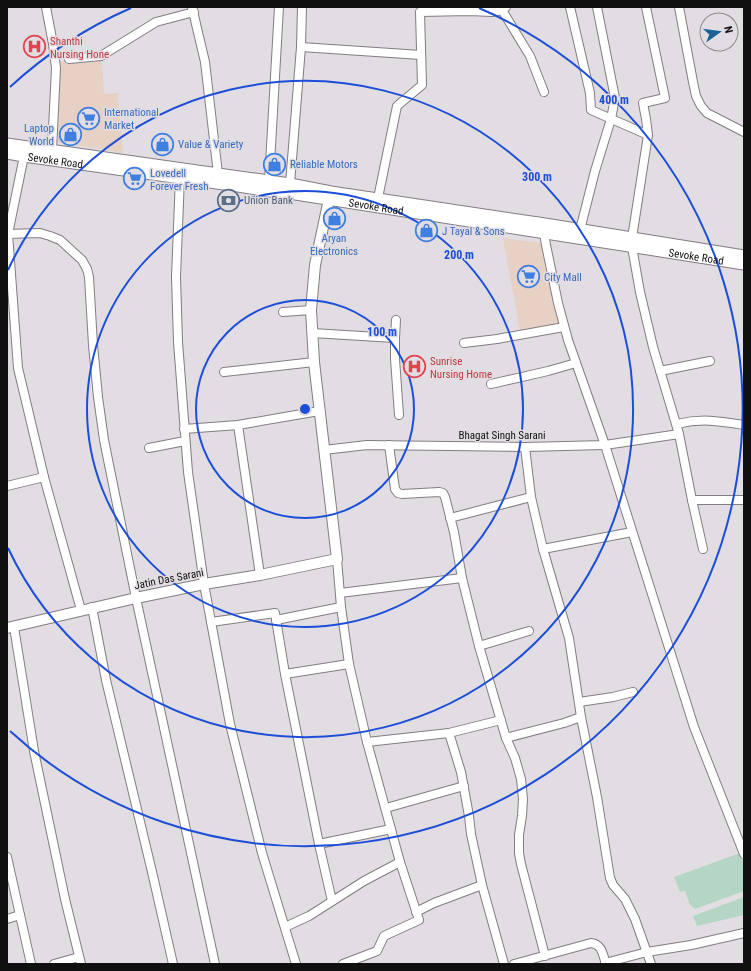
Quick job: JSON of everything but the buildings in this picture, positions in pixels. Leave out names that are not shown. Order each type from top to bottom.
[{"type":"main road","name":"Sevoke Road","points":[[7,144],[52,150],[180,173],[545,229],[744,256]]},
{"type":"main road","name":"Sevoke Road","points":[[7,153],[180,173],[218,174],[290,184],[330,195],[378,198],[545,229],[580,230],[744,264]]},
{"type":"street","points":[[46,7],[56,68],[52,150]]},
{"type":"street","points":[[269,181],[279,7]]},
{"type":"street","points":[[290,184],[301,47],[302,7]]},
{"type":"street","points":[[570,7],[590,93],[591,110],[648,135]]},
{"type":"street","points":[[580,230],[594,170],[611,119],[614,104],[614,91],[597,7]]},
{"type":"street","points":[[646,7],[665,98],[643,103],[648,135],[632,242],[640,292],[660,371],[677,424],[703,550]]},
{"type":"street","points":[[679,7],[696,96],[701,106],[707,113],[744,132]]},
{"type":"street","points":[[378,198],[397,106],[422,85],[419,10],[469,9],[492,12],[504,9],[530,56],[544,92]]},
{"type":"street","points":[[69,59],[101,56],[156,22],[193,10],[205,62],[218,174]]},
{"type":"street","points":[[301,47],[421,55]]},
{"type":"street","points":[[24,156],[8,234],[18,368],[44,477],[81,610]]},
{"type":"street","points":[[180,173],[176,277],[178,342],[188,472],[204,584],[230,724],[262,853],[296,964]]},
{"type":"street","points":[[330,195],[315,265],[311,310],[314,362],[337,559],[341,607],[349,664],[367,742],[400,862],[419,920],[384,936],[377,951],[344,964]]},
{"type":"street","points":[[545,229],[547,252],[564,327],[604,445],[694,727],[743,850]]},
{"type":"street","points":[[8,234],[40,233],[60,240],[82,260],[87,269],[89,277],[98,397],[104,440],[136,598],[215,964]]},
{"type":"street","points":[[282,312],[311,310]]},
{"type":"street","points":[[396,320],[395,338],[399,415]]},
{"type":"street","points":[[464,343],[497,339],[564,327]]},
{"type":"street","points":[[312,333],[395,338]]},
{"type":"street","points":[[660,371],[710,361]]},
{"type":"street","points":[[224,372],[314,362]]},
{"type":"street","points":[[491,384],[576,363]]},
{"type":"street","points":[[184,429],[238,425],[319,411]]},
{"type":"street","points":[[677,424],[703,420],[744,425]]},
{"type":"street","points":[[238,425],[260,575]]},
{"type":"street","name":"Bhagat Singh Sarani","points":[[324,450],[367,445],[525,447],[604,445],[679,434]]},
{"type":"street","points":[[149,448],[185,441]]},
{"type":"street","points":[[389,445],[396,491],[398,493],[441,492],[445,497],[458,548],[462,578],[478,646],[506,738],[515,758],[521,779],[522,812],[519,844],[521,864],[545,956]]},
{"type":"street","points":[[525,447],[531,497],[543,549],[567,629],[610,878],[613,885],[620,892],[629,907],[651,964]]},
{"type":"street","points":[[7,486],[44,477]]},
{"type":"street","points":[[450,518],[531,497]]},
{"type":"street","points":[[692,500],[744,500]]},
{"type":"street","points":[[543,549],[632,532]]},
{"type":"street","name":"Jatin Das Sarani","points":[[10,627],[92,607],[337,559]]},
{"type":"street","points":[[340,593],[462,578]]},
{"type":"street","points":[[92,607],[106,680],[173,964]]},
{"type":"street","points":[[276,620],[341,607]]},
{"type":"street","points":[[211,622],[275,613],[285,674],[332,901]]},
{"type":"street","points":[[10,627],[65,899],[80,960],[54,964]]},
{"type":"street","points":[[478,646],[529,631]]},
{"type":"street","points":[[285,674],[349,664]]},
{"type":"street","points":[[579,702],[613,697],[633,692]]},
{"type":"street","points":[[506,738],[581,717]]},
{"type":"street","points":[[367,742],[449,733],[501,720]]},
{"type":"street","points":[[449,733],[461,772],[471,834],[482,885],[504,964]]},
{"type":"street","points":[[386,808],[464,786]]},
{"type":"street","points":[[319,844],[391,829]]},
{"type":"street","points":[[7,857],[31,964]]},
{"type":"street","points":[[285,927],[309,916],[364,880],[400,862]]},
{"type":"street","points":[[416,912],[434,903],[482,885]]},
{"type":"street","points":[[7,919],[20,916]]},
{"type":"street","points":[[514,964],[588,943],[598,945],[606,963],[647,952],[690,945],[744,933]]},
{"type":"shaded area","name":"International Market","points":[[102,58],[104,94],[118,93],[123,153],[58,142],[60,72],[58,62]]},
{"type":"shaded area","points":[[503,238],[542,243],[559,325],[520,331]]},
{"type":"green space","points":[[740,853],[744,864],[744,891],[695,909],[690,905],[685,891],[680,892],[674,877]]},
{"type":"green space","points":[[744,897],[744,915],[697,926],[693,916]]},
{"type":"place","name":"Shanthi Nursing Hone","points":[[35,47]]},
{"type":"place","name":"International Market","points":[[89,118]]},
{"type":"place","name":"Laptop World","points":[[70,134]]},
{"type":"place","name":"Value & Variety","points":[[162,144]]},
{"type":"place","name":"Reliable Motors","points":[[275,164]]},
{"type":"place","name":"Lovedell Forever Fresh","points":[[135,179]]},
{"type":"place","name":"Union Bank","points":[[229,200]]},
{"type":"place","name":"Aryan Electronics","points":[[334,218]]},
{"type":"place","name":"J Tayal & Sons","points":[[427,231]]},
{"type":"place","name":"City Mall","points":[[529,277]]},
{"type":"place","name":"Sunrise Nursing Home","points":[[415,367]]}]
